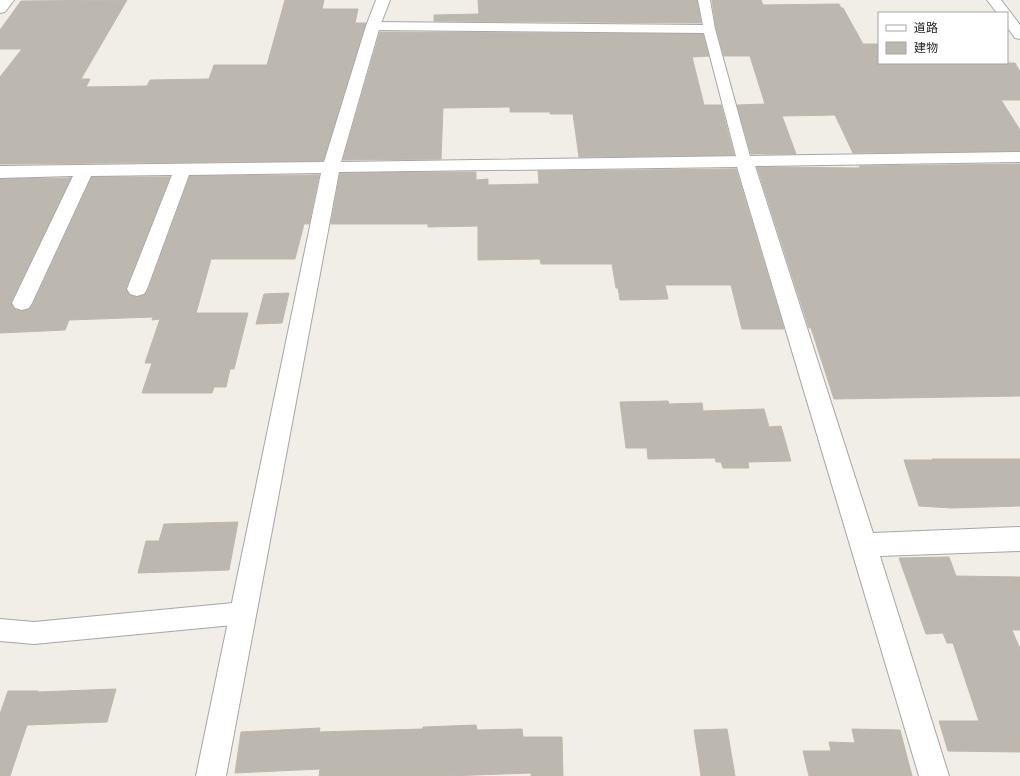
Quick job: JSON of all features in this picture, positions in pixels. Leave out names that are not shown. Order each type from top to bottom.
[{"type":"street","points":[[0,9],[7,0]]},
{"type":"street","points":[[212,776],[332,167],[382,0]]},
{"type":"street","points":[[994,0],[1003,12]]},
{"type":"street","points":[[1008,18],[1020,34]]},
{"type":"street","points":[[0,172],[183,168],[1020,157]]},
{"type":"street","points":[[744,160],[934,776]]},
{"type":"street","points":[[137,288],[183,168]]},
{"type":"street","points":[[22,303],[85,170]]},
{"type":"street","points":[[864,545],[1020,539]]},
{"type":"lane","points":[[704,0],[709,29],[744,160]]},
{"type":"lane","points":[[373,26],[709,29]]},
{"type":"lane","points":[[0,630],[34,633],[244,613]]},
{"type":"building","points":[[127,0],[81,79],[90,79],[86,87],[147,86],[150,80],[209,79],[214,65],[267,65],[285,0],[324,0],[322,9],[358,9],[355,23],[366,23],[323,161],[0,164],[0,77],[22,49],[0,49],[0,30],[21,1]]},
{"type":"building","points":[[478,0],[697,0],[701,23],[434,21],[434,15],[479,14]]},
{"type":"building","points":[[712,0],[761,0],[763,5],[839,4],[841,8],[843,8],[863,44],[878,44],[878,64],[1015,63],[1020,72],[1020,100],[1001,100],[1020,130],[1020,151],[853,153],[835,115],[782,116],[796,154],[751,154],[737,105],[765,104],[750,56],[724,56],[716,29]]},
{"type":"building","points":[[380,32],[703,34],[709,56],[692,57],[704,105],[721,105],[734,155],[579,157],[573,114],[550,114],[550,112],[510,112],[510,107],[443,108],[441,159],[343,160]]},
{"type":"building","points":[[1020,164],[1020,396],[834,399],[811,328],[809,328],[757,167],[860,168],[859,166]]},
{"type":"building","points":[[736,169],[784,329],[742,329],[731,285],[665,285],[668,299],[620,300],[618,288],[616,288],[612,264],[541,264],[540,259],[478,260],[478,226],[428,227],[428,224],[331,224],[340,173],[476,172],[476,180],[488,179],[488,185],[539,184],[538,171]]},
{"type":"building","points":[[319,175],[309,224],[304,224],[295,259],[211,259],[196,313],[248,313],[234,369],[230,369],[226,387],[214,387],[212,393],[142,393],[152,363],[145,363],[160,319],[152,320],[153,317],[69,320],[65,330],[0,333],[0,179],[71,178],[11,302],[14,309],[22,311],[29,309],[33,304],[92,177],[170,177],[126,288],[130,295],[137,297],[144,295],[148,290],[190,176]]},
{"type":"building","points":[[289,293],[282,323],[256,324],[264,294]]},
{"type":"building","points":[[668,401],[669,404],[702,403],[703,411],[764,409],[769,427],[781,426],[791,461],[748,462],[749,468],[723,468],[721,462],[716,462],[715,458],[648,459],[647,448],[626,448],[620,402]]},
{"type":"building","points":[[932,459],[1020,459],[1020,506],[952,508],[919,506],[904,460],[933,460]]},
{"type":"building","points":[[238,522],[229,570],[138,573],[146,541],[159,541],[164,524]]},
{"type":"building","points":[[949,557],[956,576],[1020,577],[1020,630],[1012,630],[1020,649],[1020,752],[948,751],[939,721],[979,721],[953,643],[947,643],[943,633],[926,634],[899,558]]},
{"type":"building","points":[[116,689],[107,722],[27,725],[10,776],[0,776],[0,714],[8,691],[38,692]]},
{"type":"building","points":[[476,725],[477,730],[522,729],[523,737],[562,737],[563,776],[531,776],[531,773],[447,776],[319,776],[320,769],[235,773],[241,732],[320,728],[319,732],[423,729],[423,727]]},
{"type":"building","points":[[727,729],[735,776],[701,776],[694,730]]},
{"type":"building","points":[[852,729],[900,730],[912,776],[809,776],[803,751],[831,751],[829,742],[855,743]]}]
